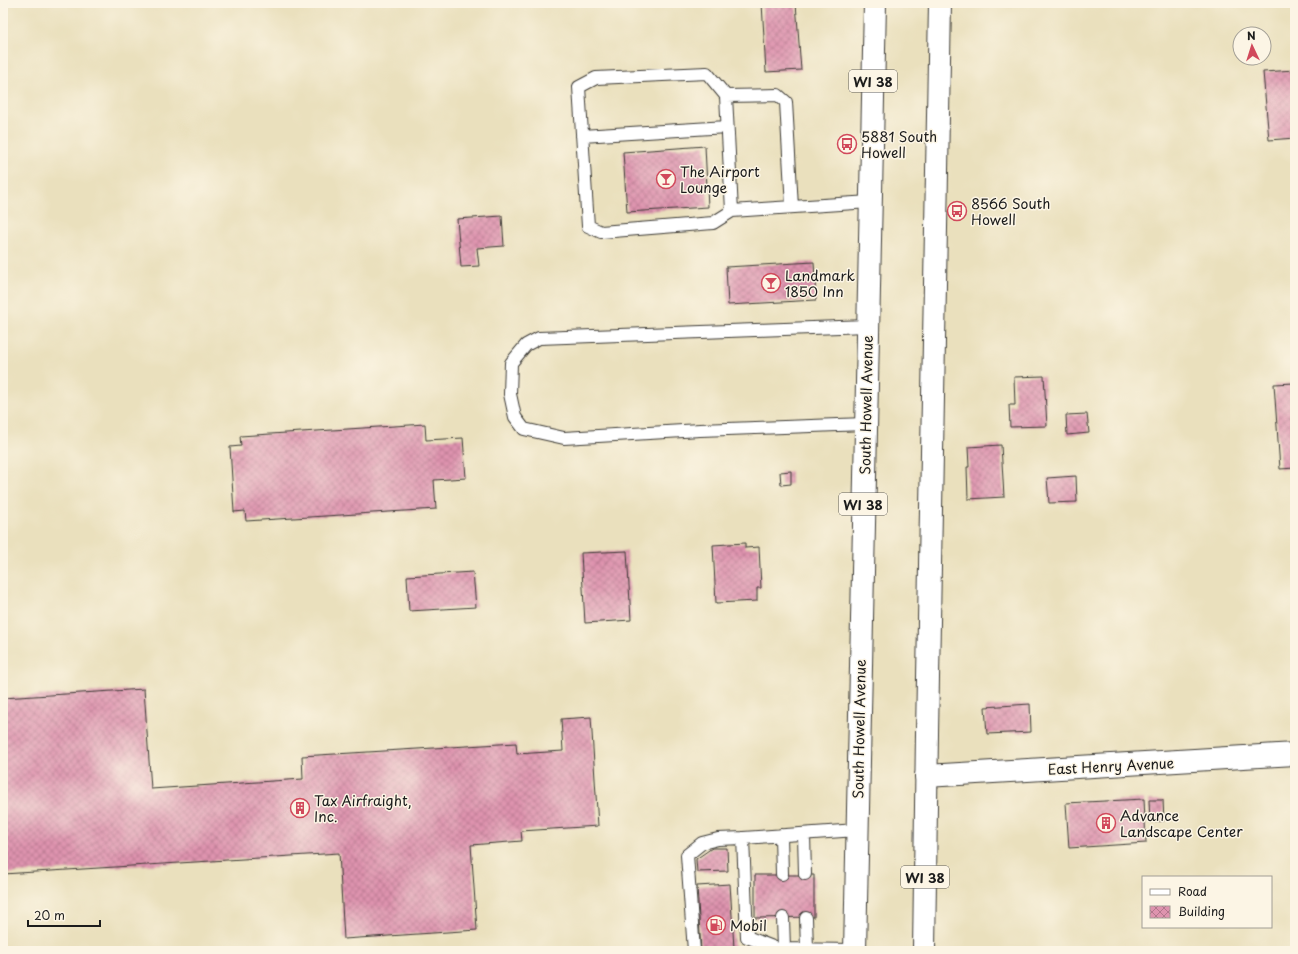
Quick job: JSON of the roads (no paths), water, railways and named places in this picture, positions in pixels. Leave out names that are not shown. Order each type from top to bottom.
[{"type":"main road","name":"South Howell Avenue","points":[[854,951],[875,3]]},
{"type":"main road","name":"WI 38","points":[[924,951],[940,3]]},
{"type":"main road","name":"East Henry Avenue","points":[[926,776],[1295,754]]},
{"type":"lane","points":[[732,211],[726,96],[706,73],[596,78],[579,87],[588,226],[601,232],[713,223],[732,211],[870,202]]},
{"type":"lane","points":[[726,96],[778,95],[786,102],[792,207]]},
{"type":"lane","points":[[582,136],[727,127]]},
{"type":"lane","points":[[865,424],[700,430],[564,438],[524,429],[514,417],[510,394],[511,363],[526,345],[539,338],[867,326]]},
{"type":"lane","points":[[694,951],[687,855],[702,843],[718,838],[743,838],[857,830]]},
{"type":"lane","points":[[804,834],[805,874]]},
{"type":"lane","points":[[781,835],[782,874]]},
{"type":"lane","points":[[743,838],[747,937],[778,949],[854,951]]},
{"type":"lane","points":[[783,918],[796,950]]},
{"type":"lane","points":[[796,950],[806,918]]},
{"type":"place","name":"5881 South Howell","points":[[847,144]]},
{"type":"place","name":"The Airport Lounge","points":[[666,179]]},
{"type":"place","name":"8566 South Howell","points":[[957,211]]},
{"type":"place","name":"Landmark 1850 Inn","points":[[771,283]]},
{"type":"place","name":"Tax Airfraight, Inc.","points":[[300,808]]},
{"type":"place","name":"Advance Landscape Center","points":[[1106,823]]},
{"type":"place","name":"Mobil","points":[[716,925]]}]
